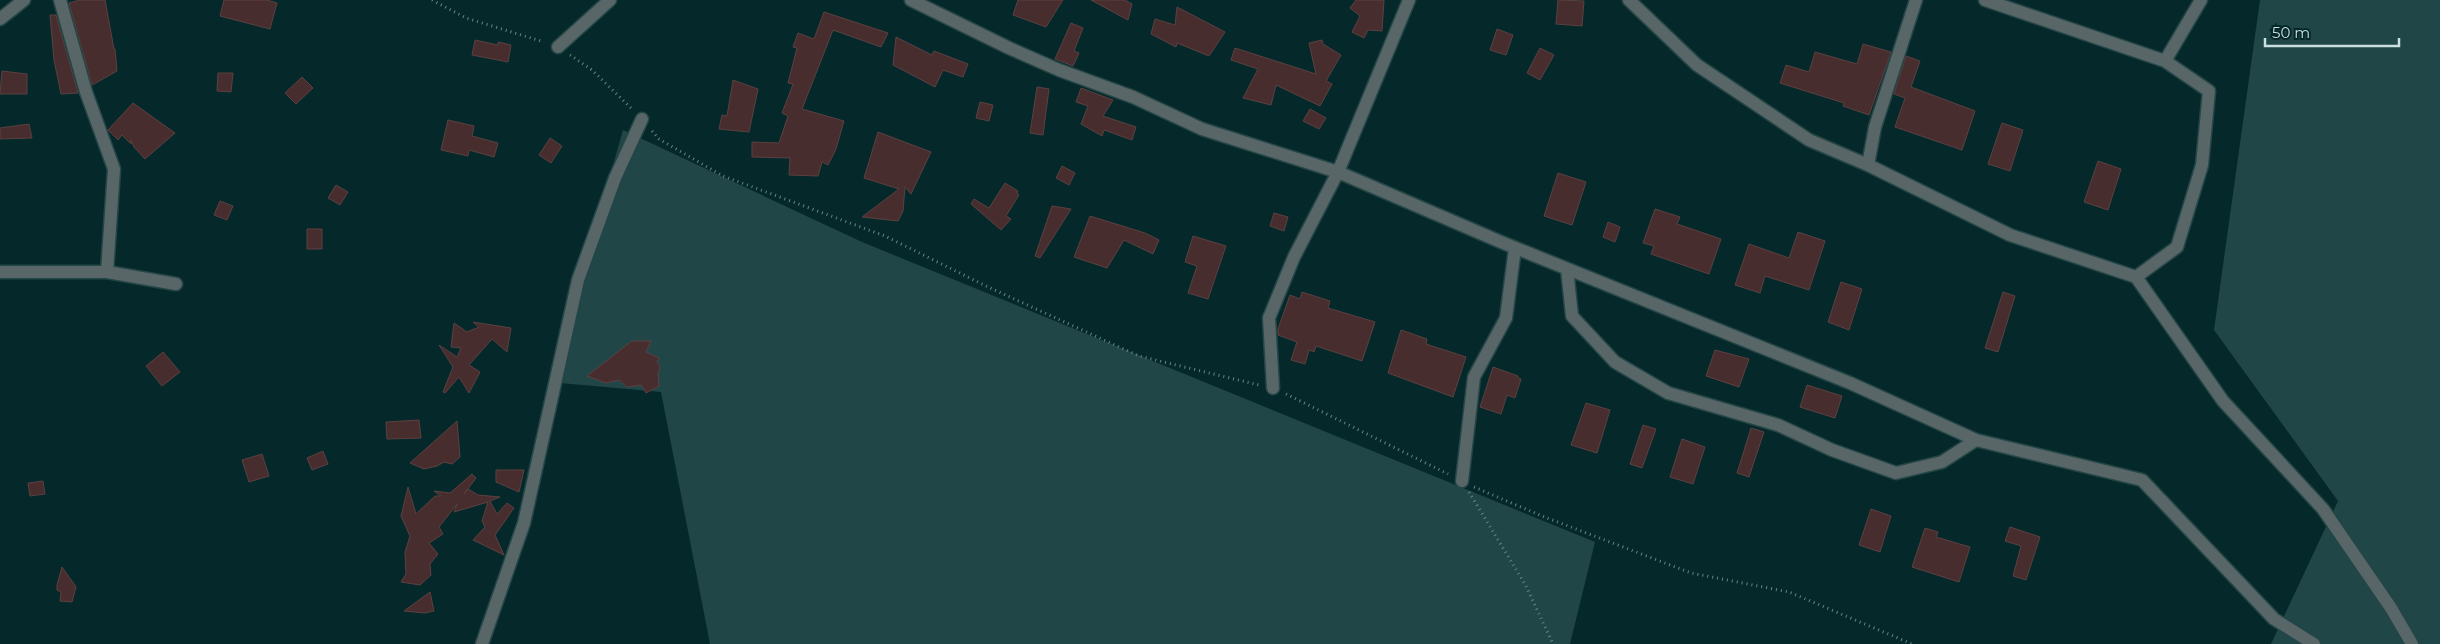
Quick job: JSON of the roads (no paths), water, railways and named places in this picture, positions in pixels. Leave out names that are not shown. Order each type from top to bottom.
[{"type":"street","points":[[0,19],[24,0]]},
{"type":"street","points":[[60,0],[86,92],[114,169],[107,272]]},
{"type":"street","points":[[558,47],[610,0]]},
{"type":"street","points":[[911,0],[1059,70],[1133,97],[1202,129],[1338,172],[1515,248],[1850,383],[1976,440],[2142,480],[2274,619],[2314,644]]},
{"type":"street","points":[[1273,388],[1270,318],[1294,257],[1338,172],[1409,0]]},
{"type":"street","points":[[1629,0],[1697,66],[1809,140],[1868,165],[2010,235],[2136,277],[2223,401],[2323,509],[2391,608],[2412,644]]},
{"type":"street","points":[[1868,165],[1875,127],[1916,0]]},
{"type":"street","points":[[1985,0],[2165,61],[2209,91],[2202,165],[2177,247],[2136,277]]},
{"type":"street","points":[[2165,61],[2201,0]]},
{"type":"street","points":[[482,644],[524,523],[578,280],[615,178],[642,119]]},
{"type":"street","points":[[1462,482],[1474,377],[1506,318],[1515,248]]},
{"type":"street","points":[[1567,269],[1572,316],[1615,362],[1668,393],[1778,425],[1832,450],[1896,473],[1942,462],[1976,440]]},
{"type":"street","points":[[0,272],[107,272],[176,284]]}]
